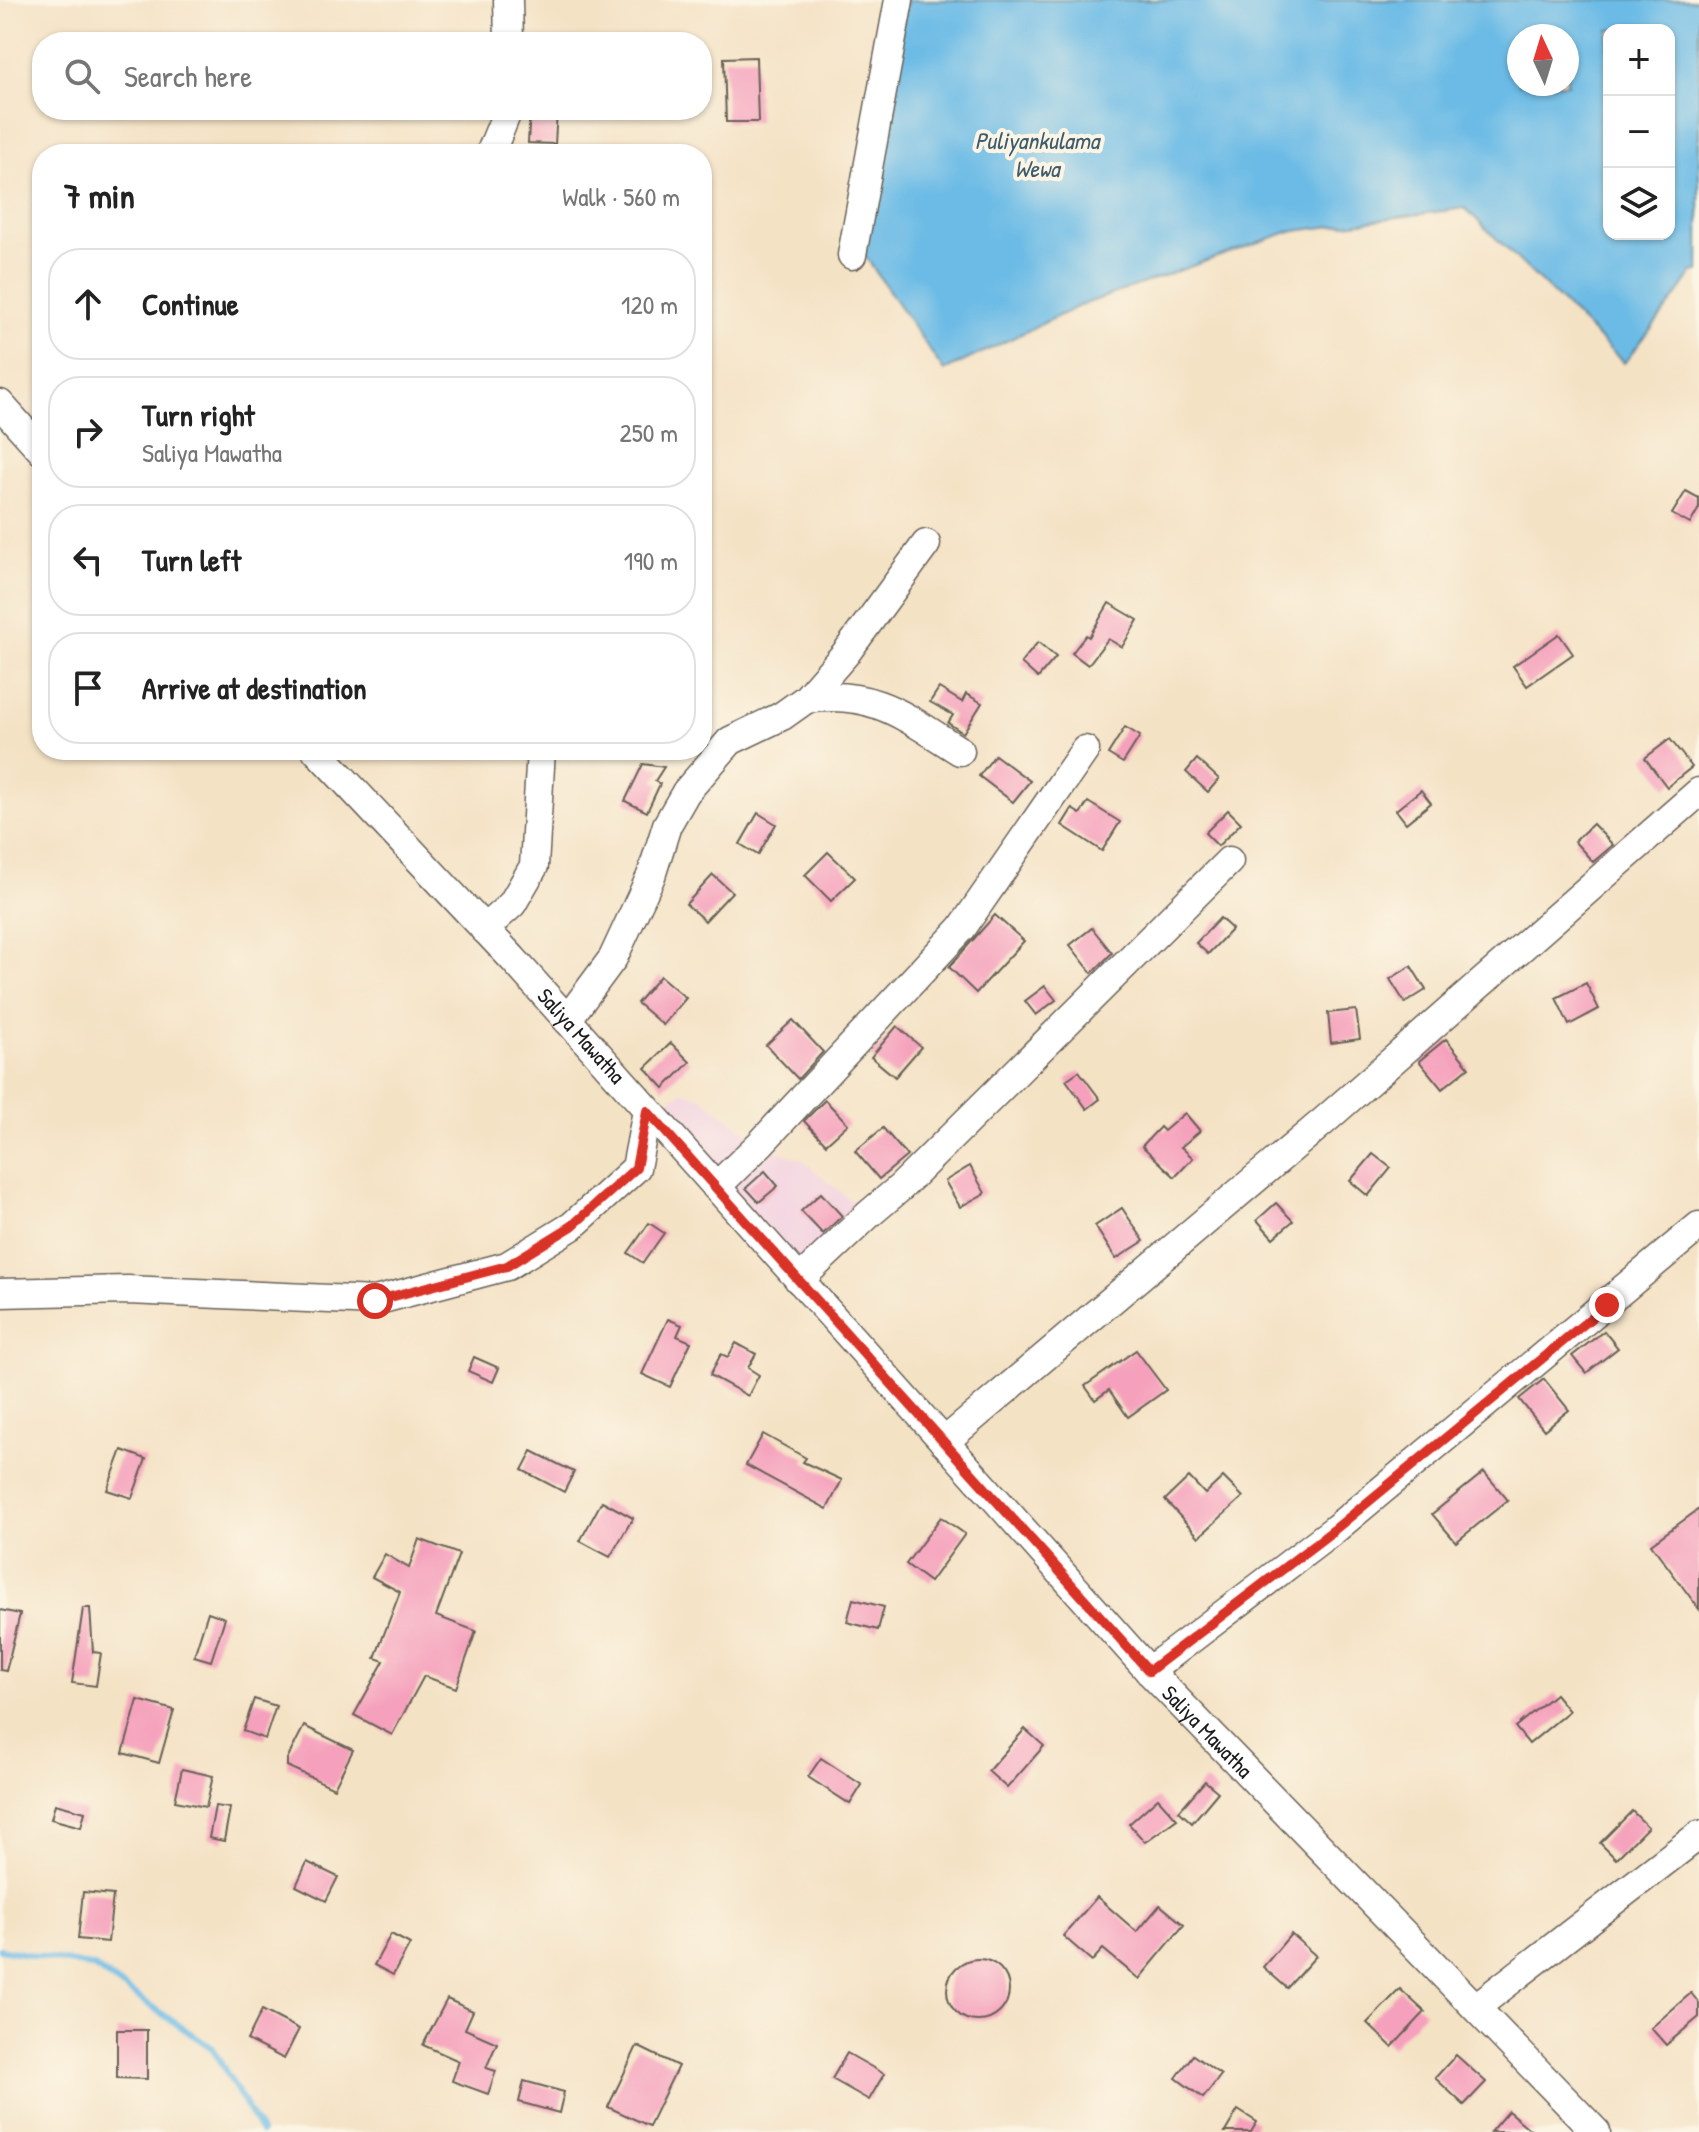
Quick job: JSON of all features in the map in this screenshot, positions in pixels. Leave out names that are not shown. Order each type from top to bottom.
[{"type":"street","points":[[508,0],[509,32]]},
{"type":"street","points":[[852,255],[899,0]]},
{"type":"street","points":[[494,144],[504,120]]},
{"type":"street","points":[[0,404],[32,440]]},
{"type":"street","points":[[567,1020],[613,958],[651,876],[667,825],[686,792],[730,741],[782,716],[806,699],[846,653],[926,544]]},
{"type":"street","points":[[806,699],[834,695],[885,705],[960,751]]},
{"type":"street","points":[[716,1187],[962,928],[1085,750]]},
{"type":"street","name":"Saliya Mawatha","points":[[325,760],[567,1020],[1149,1671],[1596,2132]]},
{"type":"street","points":[[484,929],[512,904],[534,866],[540,760]]},
{"type":"street","points":[[944,1442],[1313,1130],[1699,792]]},
{"type":"street","points":[[799,1280],[901,1187],[1229,861]]},
{"type":"street","points":[[0,1293],[128,1290],[375,1301],[507,1266],[572,1226],[636,1168],[647,1111]]},
{"type":"street","points":[[1149,1671],[1334,1530],[1699,1226]]},
{"type":"street","points":[[1476,2007],[1699,1835]]},
{"type":"shaded area","points":[[683,1092],[701,1097],[761,1143],[801,1159],[868,1215],[799,1280],[647,1111]]},
{"type":"water","name":"Puliyankulama Wewa","points":[[907,0],[1699,0],[1699,272],[1694,271],[1624,363],[1465,208],[1288,232],[1079,306],[944,371],[861,250]]},
{"type":"building","points":[[756,57],[758,122],[726,122],[724,58]]},
{"type":"building","points":[[529,120],[556,120],[555,144],[528,143]]},
{"type":"building","points":[[1686,491],[1699,498],[1699,508],[1690,524],[1672,514]]},
{"type":"building","points":[[1109,603],[1138,620],[1122,647],[1108,639],[1088,665],[1072,653],[1086,635],[1089,637]]},
{"type":"building","points":[[1559,634],[1573,654],[1527,686],[1513,666]]},
{"type":"building","points":[[1038,642],[1056,657],[1038,678],[1021,663]]},
{"type":"building","points":[[939,688],[962,702],[966,694],[982,703],[963,733],[948,723],[953,715],[930,702]]},
{"type":"building","points":[[1125,727],[1140,736],[1123,763],[1108,754]]},
{"type":"building","points":[[1670,739],[1692,767],[1667,787],[1645,758]]},
{"type":"building","points":[[995,755],[1030,781],[1013,802],[979,776]]},
{"type":"building","points":[[1197,759],[1219,779],[1208,792],[1186,772]]},
{"type":"building","points":[[643,764],[664,767],[655,781],[660,784],[647,812],[625,801]]},
{"type":"building","points":[[1421,790],[1431,803],[1406,823],[1396,810]]},
{"type":"building","points":[[1088,802],[1120,822],[1102,851],[1062,825],[1072,809],[1080,814]]},
{"type":"building","points":[[1228,810],[1241,823],[1218,846],[1205,833]]},
{"type":"building","points":[[758,813],[776,824],[758,855],[740,844]]},
{"type":"building","points":[[1593,824],[1613,845],[1593,862],[1574,841]]},
{"type":"building","points":[[828,852],[855,878],[831,901],[805,875]]},
{"type":"building","points":[[713,875],[732,892],[705,921],[686,904]]},
{"type":"building","points":[[995,915],[1024,941],[976,993],[949,967]]},
{"type":"building","points":[[1220,918],[1232,929],[1208,954],[1196,943]]},
{"type":"building","points":[[1092,928],[1112,953],[1092,973],[1070,945]]},
{"type":"building","points":[[1411,966],[1426,990],[1405,1003],[1390,979]]},
{"type":"building","points":[[660,976],[686,998],[663,1025],[637,1003]]},
{"type":"building","points":[[1586,983],[1599,1009],[1569,1025],[1556,998]]},
{"type":"building","points":[[1045,986],[1056,1000],[1036,1015],[1025,1001]]},
{"type":"building","points":[[1356,1010],[1360,1039],[1331,1043],[1328,1013]]},
{"type":"building","points":[[793,1020],[823,1052],[798,1079],[766,1045]]},
{"type":"building","points":[[897,1026],[921,1047],[895,1077],[871,1057]]},
{"type":"building","points":[[1446,1039],[1469,1067],[1442,1089],[1419,1061]]},
{"type":"building","points":[[671,1043],[690,1062],[664,1088],[645,1068]]},
{"type":"building","points":[[1079,1071],[1100,1099],[1087,1109],[1066,1080]]},
{"type":"building","points":[[825,1100],[848,1124],[826,1144],[804,1121]]},
{"type":"building","points":[[1185,1113],[1200,1131],[1181,1147],[1193,1158],[1175,1177],[1142,1146],[1160,1127],[1164,1131]]},
{"type":"building","points":[[883,1128],[907,1156],[879,1179],[855,1151]]},
{"type":"building","points":[[1373,1154],[1391,1168],[1368,1196],[1350,1181]]},
{"type":"building","points":[[970,1166],[985,1193],[960,1207],[945,1181]]},
{"type":"building","points":[[765,1171],[778,1186],[759,1202],[746,1188]]},
{"type":"building","points":[[821,1193],[842,1216],[823,1234],[801,1211]]},
{"type":"building","points":[[1276,1203],[1293,1221],[1273,1238],[1257,1220]]},
{"type":"building","points":[[1122,1208],[1144,1241],[1116,1259],[1095,1226]]},
{"type":"building","points":[[649,1223],[664,1233],[643,1263],[628,1253]]},
{"type":"building","points":[[668,1319],[682,1325],[677,1336],[691,1342],[670,1387],[642,1374]]},
{"type":"building","points":[[1604,1331],[1618,1348],[1586,1373],[1572,1356]]},
{"type":"building","points":[[736,1343],[756,1354],[748,1368],[759,1375],[748,1396],[710,1375],[721,1354],[728,1357]]},
{"type":"building","points":[[1136,1350],[1166,1390],[1128,1417],[1109,1390],[1095,1400],[1085,1386]]},
{"type":"building","points":[[474,1357],[499,1368],[493,1382],[468,1371]]},
{"type":"building","points":[[1544,1379],[1569,1410],[1544,1430],[1519,1399]]},
{"type":"building","points":[[763,1434],[806,1458],[803,1462],[842,1480],[827,1509],[746,1465]]},
{"type":"building","points":[[122,1450],[146,1459],[132,1498],[107,1490]]},
{"type":"building","points":[[532,1451],[574,1472],[564,1492],[522,1470]]},
{"type":"building","points":[[1484,1472],[1508,1500],[1456,1542],[1432,1514]]},
{"type":"building","points":[[1189,1477],[1205,1494],[1223,1477],[1243,1497],[1199,1537],[1165,1500]]},
{"type":"building","points":[[602,1501],[633,1518],[610,1557],[580,1541]]},
{"type":"building","points":[[1699,1509],[1699,1609],[1651,1544]]},
{"type":"building","points":[[941,1517],[965,1534],[930,1582],[906,1564]]},
{"type":"building","points":[[419,1539],[459,1554],[436,1616],[476,1631],[456,1688],[424,1676],[392,1735],[354,1715],[384,1661],[375,1658],[400,1592],[372,1577],[385,1554],[409,1568]]},
{"type":"building","points":[[853,1599],[884,1607],[878,1630],[847,1622]]},
{"type":"building","points":[[83,1608],[90,1608],[93,1652],[101,1653],[96,1686],[72,1683]]},
{"type":"building","points":[[0,1610],[20,1614],[6,1671],[0,1670]]},
{"type":"building","points":[[208,1612],[225,1618],[211,1661],[194,1656]]},
{"type":"building","points":[[1555,1694],[1569,1711],[1529,1744],[1515,1727]]},
{"type":"building","points":[[254,1699],[276,1706],[265,1739],[243,1731]]},
{"type":"building","points":[[138,1700],[174,1710],[159,1763],[123,1753]]},
{"type":"building","points":[[304,1726],[353,1750],[334,1788],[287,1766],[287,1759]]},
{"type":"building","points":[[1025,1729],[1044,1746],[1007,1788],[988,1771]]},
{"type":"building","points":[[821,1758],[862,1785],[850,1804],[808,1777]]},
{"type":"building","points":[[182,1769],[213,1776],[206,1807],[175,1801]]},
{"type":"building","points":[[1205,1781],[1218,1792],[1192,1823],[1179,1811]]},
{"type":"building","points":[[1158,1798],[1177,1819],[1145,1842],[1129,1824]]},
{"type":"building","points":[[55,1804],[85,1812],[81,1827],[51,1819]]},
{"type":"building","points":[[215,1806],[230,1808],[224,1841],[209,1838]]},
{"type":"building","points":[[1632,1811],[1648,1827],[1616,1859],[1600,1843]]},
{"type":"building","points":[[307,1862],[338,1877],[326,1901],[296,1886]]},
{"type":"building","points":[[83,1892],[113,1895],[108,1942],[78,1939]]},
{"type":"building","points":[[1097,1897],[1137,1932],[1160,1905],[1184,1925],[1139,1979],[1103,1949],[1092,1961],[1063,1936]]},
{"type":"building","points":[[391,1934],[410,1944],[393,1975],[374,1965]]},
{"type":"building","points":[[1291,1934],[1316,1956],[1287,1988],[1263,1967]]},
{"type":"building","points":[[978,1959],[1000,1968],[1009,1990],[1000,2012],[978,2021],[956,2012],[947,1990],[956,1968]]},
{"type":"building","points":[[1400,1989],[1425,2012],[1392,2047],[1367,2023]]},
{"type":"building","points":[[1691,1993],[1699,2003],[1699,2017],[1666,2045],[1651,2028]]},
{"type":"building","points":[[447,1999],[473,2011],[465,2029],[497,2043],[486,2068],[496,2071],[488,2094],[452,2081],[459,2061],[423,2045]]},
{"type":"building","points":[[262,2010],[299,2029],[284,2059],[247,2040]]},
{"type":"building","points":[[117,2030],[147,2030],[147,2079],[117,2078]]},
{"type":"building","points":[[637,2046],[678,2066],[649,2126],[608,2107]]},
{"type":"building","points":[[847,2053],[884,2074],[869,2100],[832,2079]]},
{"type":"building","points":[[1193,2055],[1221,2075],[1203,2098],[1176,2078]]},
{"type":"building","points":[[1456,2055],[1486,2082],[1464,2105],[1435,2078]]},
{"type":"building","points":[[524,2081],[564,2092],[559,2113],[519,2102]]},
{"type":"building","points":[[1238,2110],[1257,2122],[1251,2132],[1225,2132]]},
{"type":"building","points":[[1508,2111],[1533,2132],[1490,2132]]},
{"type":"waterway","points":[[0,1949],[94,1967],[212,2048],[261,2132]]},
{"type":"route","points":[[375,1301],[507,1266],[572,1226],[636,1168],[647,1111],[1149,1671],[1334,1530],[1607,1305]]}]
